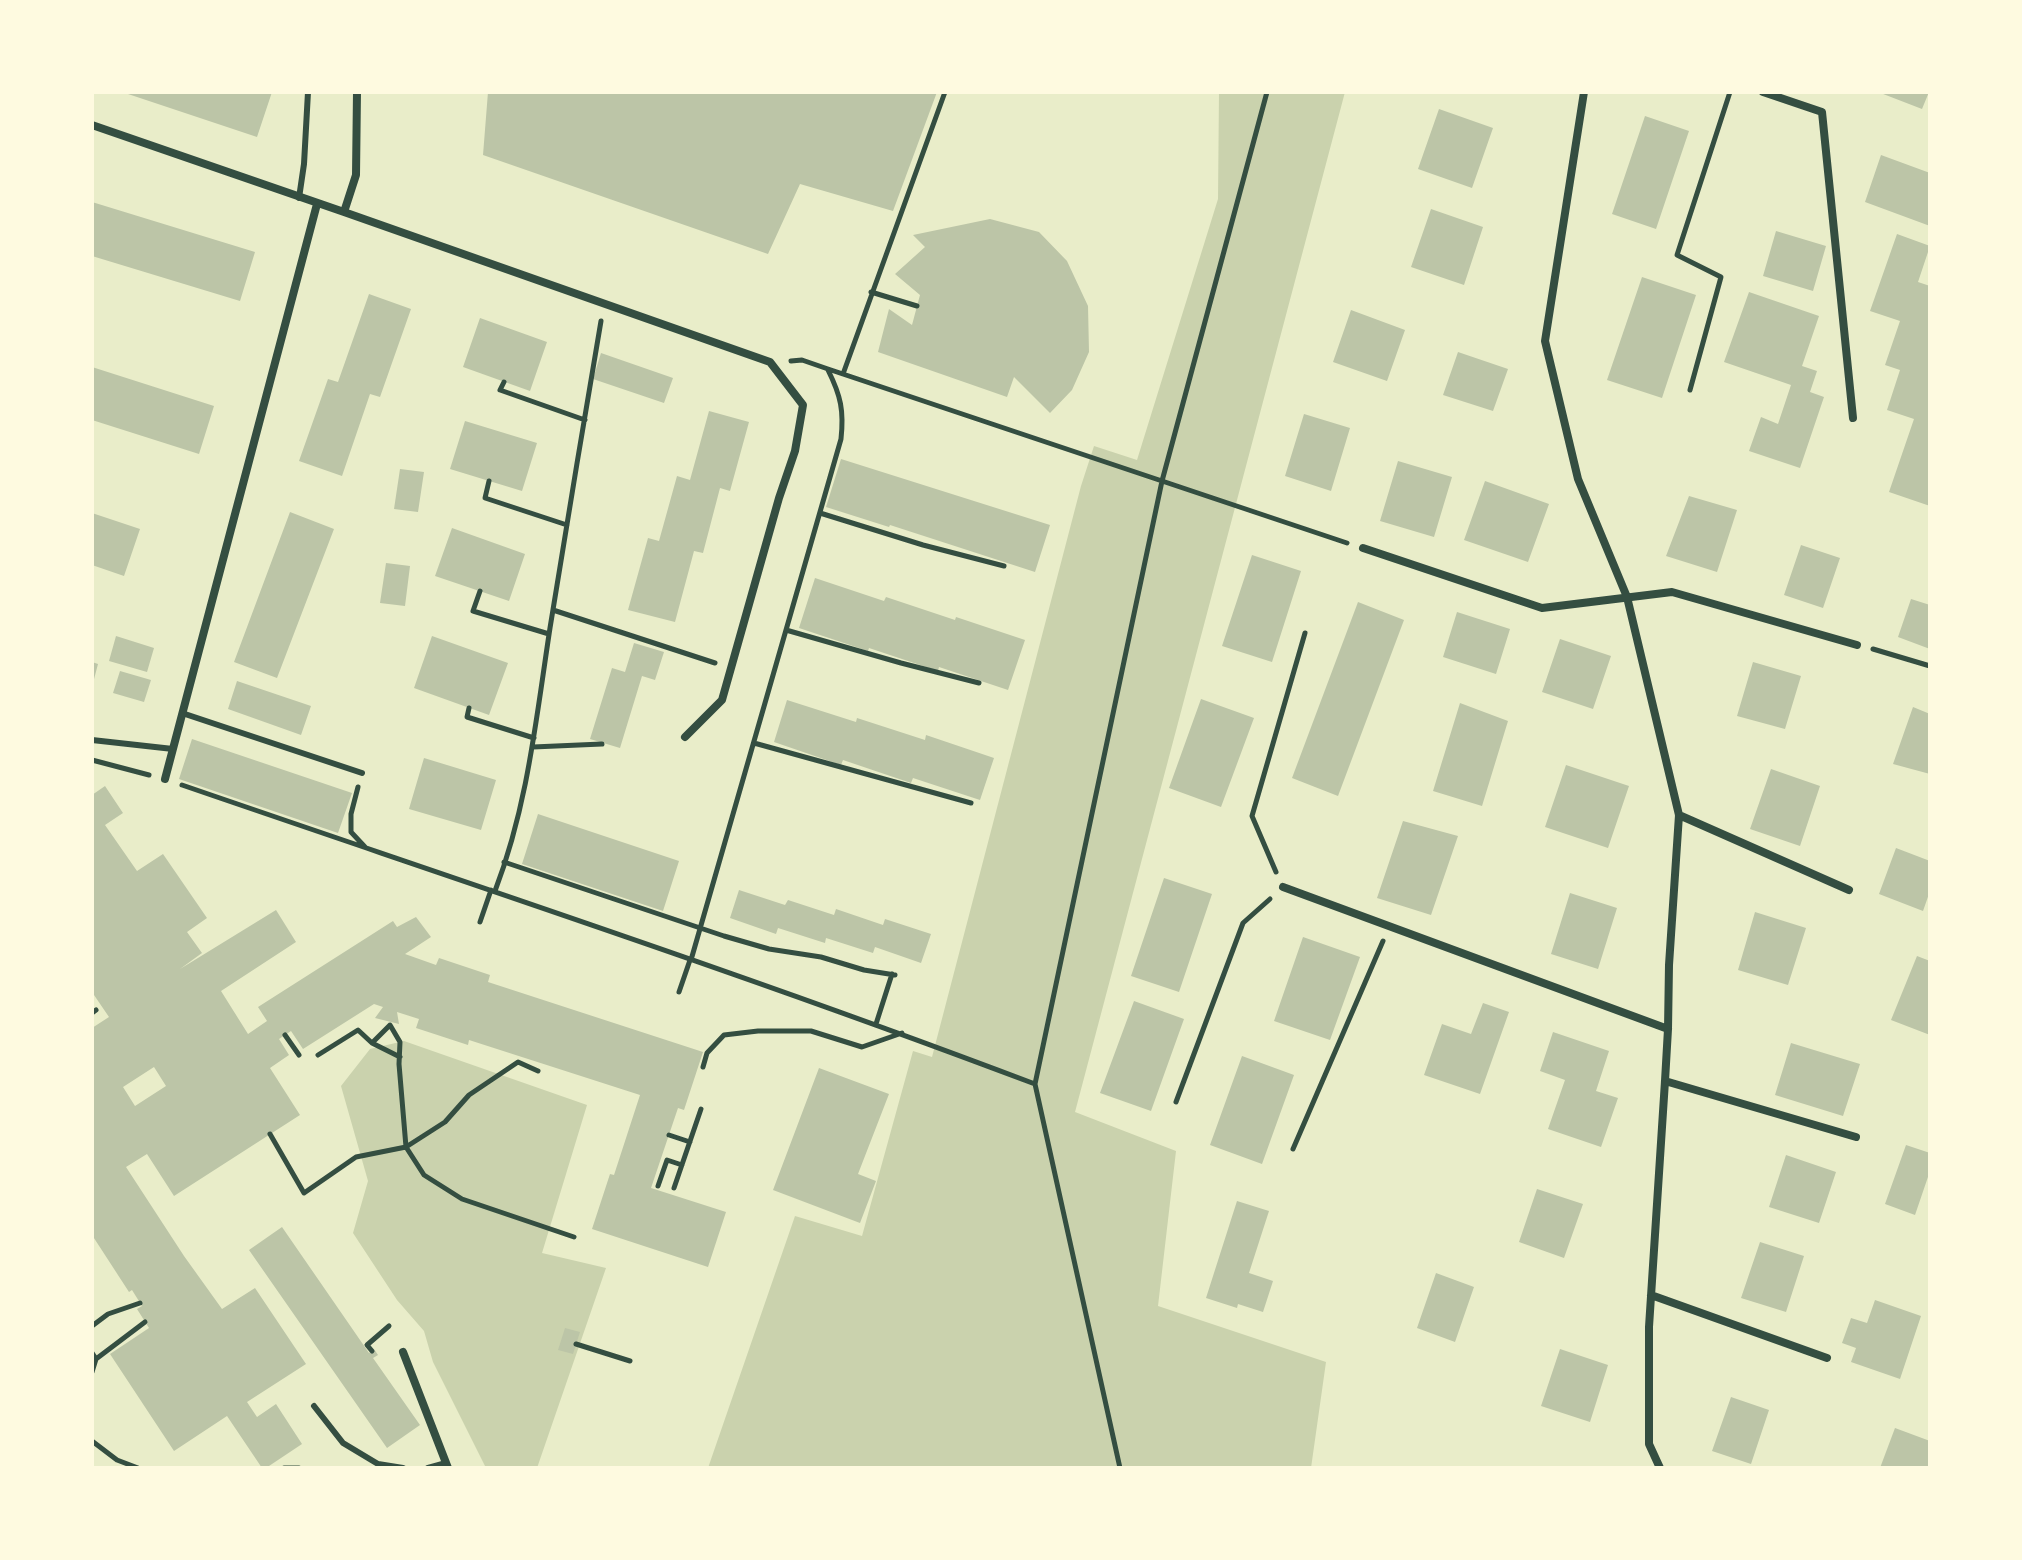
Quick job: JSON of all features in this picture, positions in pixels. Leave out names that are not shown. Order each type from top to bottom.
[{"type":"street","points":[[344,212],[356,175],[357,92]]},
{"type":"street","points":[[1584,92],[1545,341],[1578,479],[1627,597],[1679,815],[1649,1327],[1649,1444],[1660,1468]]},
{"type":"street","points":[[1763,92],[1822,112],[1853,418]]},
{"type":"street","points":[[92,125],[770,362],[803,405],[795,451],[722,700],[685,737]]},
{"type":"street","points":[[165,779],[317,204]]},
{"type":"street","points":[[1363,548],[1542,608],[1672,592],[1857,645]]},
{"type":"street","points":[[1679,815],[1849,890]]},
{"type":"street","points":[[1283,887],[1668,1029]]},
{"type":"street","points":[[1665,1081],[1856,1137]]},
{"type":"street","points":[[1651,1295],[1827,1358]]},
{"type":"street","points":[[403,1352],[447,1465]]},
{"type":"lane","points":[[299,198],[308,92]]},
{"type":"lane","points":[[182,713],[362,773]]},
{"type":"lane","points":[[92,740],[173,749]]},
{"type":"lane","points":[[314,1406],[343,1443],[378,1464],[403,1468]]},
{"type":"lane","points":[[428,1468],[447,1465]]},
{"type":"path","points":[[843,374],[945,92]]},
{"type":"path","points":[[1120,1468],[1035,1084],[1162,481],[1267,92]]},
{"type":"path","points":[[1690,390],[1721,277],[1677,255],[1730,92]]},
{"type":"path","points":[[871,292],[917,306]]},
{"type":"path","points":[[480,922],[521,808],[604,304]]},
{"type":"path","points":[[770,362],[802,360],[1363,548]]},
{"type":"path","points":[[679,992],[700,929],[841,439],[844,415],[839,391],[828,369]]},
{"type":"path","points":[[504,382],[500,390],[585,420]]},
{"type":"path","points":[[489,481],[485,498],[567,525]]},
{"type":"path","points":[[820,513],[1004,566]]},
{"type":"path","points":[[480,591],[473,611],[549,634]]},
{"type":"path","points":[[553,610],[731,668]]},
{"type":"path","points":[[786,630],[979,683]]},
{"type":"path","points":[[1176,1102],[1243,923],[1283,887],[1252,816],[1305,633]]},
{"type":"path","points":[[1857,645],[1930,666]]},
{"type":"path","points":[[469,708],[467,717],[534,738]]},
{"type":"path","points":[[754,743],[971,803]]},
{"type":"path","points":[[533,747],[602,744]]},
{"type":"path","points":[[92,760],[165,779],[365,848],[397,856],[902,1033],[1035,1084]]},
{"type":"path","points":[[362,773],[351,814],[351,832],[365,848]]},
{"type":"path","points":[[504,862],[700,929],[769,949],[821,957],[894,975],[876,1024]]},
{"type":"path","points":[[1293,1149],[1389,927]]},
{"type":"path","points":[[372,1043],[390,1025],[400,1042],[406,1147],[424,1175],[462,1199],[574,1237]]},
{"type":"path","points":[[318,1055],[358,1030],[372,1043],[400,1057]]},
{"type":"path","points":[[703,1067],[707,1053],[724,1035],[758,1031],[811,1031],[862,1047],[902,1033]]},
{"type":"path","points":[[285,1035],[299,1055]]},
{"type":"path","points":[[270,1134],[304,1193],[356,1157],[406,1147],[445,1122],[469,1095],[518,1062],[538,1071]]},
{"type":"path","points":[[674,1188],[701,1109]]},
{"type":"path","points":[[669,1135],[690,1142]]},
{"type":"path","points":[[658,1186],[667,1160],[682,1165]]},
{"type":"path","points":[[92,1326],[108,1314],[140,1303]]},
{"type":"path","points":[[92,1372],[96,1359],[145,1322]]},
{"type":"path","points":[[372,1351],[367,1345],[389,1326]]},
{"type":"path","points":[[576,1344],[630,1361]]},
{"type":"path","points":[[92,1353],[96,1359]]},
{"type":"path","points":[[92,1441],[117,1460],[138,1468]]},
{"type":"path","points":[[284,1468],[299,1468]]},
{"type":"green space","points":[[1219,92],[1345,92],[1075,1112],[1176,1151],[1158,1306],[1326,1362],[1311,1468],[708,1468],[795,1216],[862,1236],[913,1051],[932,1057],[1094,446],[1137,460],[1218,199]]},
{"type":"green space","points":[[404,1041],[587,1105],[542,1253],[606,1268],[537,1468],[486,1468],[433,1362],[424,1331],[397,1300],[353,1233],[368,1181],[341,1086],[370,1049]]},
{"type":"building","points":[[122,92],[272,92],[257,137]]},
{"type":"building","points":[[488,92],[937,92],[893,211],[800,184],[768,254],[483,155]]},
{"type":"building","points":[[1878,92],[1929,92],[1922,109]]},
{"type":"building","points":[[1439,109],[1493,128],[1472,188],[1418,169]]},
{"type":"building","points":[[1645,116],[1689,131],[1656,229],[1612,214]]},
{"type":"building","points":[[1881,155],[1930,173],[1930,226],[1865,202]]},
{"type":"building","points":[[92,202],[255,252],[240,301],[92,256]]},
{"type":"building","points":[[1431,209],[1483,227],[1464,285],[1411,267]]},
{"type":"building","points":[[990,219],[1039,232],[1067,261],[1088,306],[1089,352],[1072,390],[1050,413],[1014,377],[1007,397],[878,352],[889,309],[912,325],[920,295],[895,274],[925,247],[913,235]]},
{"type":"building","points":[[1776,231],[1826,246],[1813,291],[1763,276]]},
{"type":"building","points":[[1897,234],[1930,246],[1918,282],[1930,286],[1930,506],[1889,492],[1914,419],[1887,410],[1900,370],[1885,365],[1900,321],[1870,311]]},
{"type":"building","points":[[1642,277],[1696,295],[1662,398],[1607,380]]},
{"type":"building","points":[[1749,292],[1819,316],[1802,366],[1817,371],[1810,392],[1824,397],[1800,468],[1749,451],[1761,417],[1778,424],[1791,385],[1724,362]]},
{"type":"building","points":[[369,294],[411,309],[380,397],[370,394],[342,476],[299,461],[328,379],[338,382]]},
{"type":"building","points":[[1351,310],[1405,330],[1387,381],[1333,362]]},
{"type":"building","points":[[480,318],[547,342],[530,391],[463,367]]},
{"type":"building","points":[[1458,352],[1508,369],[1493,411],[1443,395]]},
{"type":"building","points":[[601,353],[673,378],[664,403],[593,379]]},
{"type":"building","points":[[92,367],[214,406],[199,454],[92,420]]},
{"type":"building","points":[[709,411],[749,422],[730,491],[720,488],[703,553],[694,551],[675,622],[628,610],[648,538],[659,541],[677,476],[690,480]]},
{"type":"building","points":[[1304,414],[1350,428],[1331,491],[1285,476]]},
{"type":"building","points":[[465,421],[537,443],[522,491],[450,469]]},
{"type":"building","points":[[841,459],[1050,525],[1035,572],[826,507]]},
{"type":"building","points":[[1398,461],[1452,477],[1434,537],[1380,521]]},
{"type":"building","points":[[400,469],[424,472],[418,512],[394,509]]},
{"type":"building","points":[[1485,481],[1549,504],[1528,562],[1464,540]]},
{"type":"building","points":[[1689,496],[1737,510],[1717,572],[1666,556]]},
{"type":"building","points":[[290,512],[334,529],[277,678],[234,662]]},
{"type":"building","points":[[92,513],[140,529],[124,576],[92,565]]},
{"type":"building","points":[[452,528],[525,554],[509,601],[435,576]]},
{"type":"building","points":[[1801,545],[1840,558],[1823,608],[1784,595]]},
{"type":"building","points":[[1252,555],[1301,571],[1272,662],[1222,646]]},
{"type":"building","points":[[386,563],[410,566],[405,606],[380,603]]},
{"type":"building","points":[[815,578],[884,601],[886,597],[955,620],[956,617],[1025,640],[1008,690],[939,667],[938,671],[869,648],[868,651],[799,628]]},
{"type":"building","points":[[1911,599],[1930,605],[1930,649],[1898,637]]},
{"type":"building","points":[[1358,602],[1404,620],[1338,796],[1292,778]]},
{"type":"building","points":[[1457,612],[1510,629],[1496,674],[1443,657]]},
{"type":"building","points":[[116,636],[154,648],[147,672],[109,661]]},
{"type":"building","points":[[432,636],[508,663],[489,715],[414,688]]},
{"type":"building","points":[[1560,639],[1611,656],[1593,709],[1542,692]]},
{"type":"building","points":[[634,643],[664,652],[655,680],[642,676],[620,748],[590,739],[612,668],[625,672]]},
{"type":"building","points":[[92,662],[98,664],[93,683],[92,682]]},
{"type":"building","points":[[1753,662],[1801,676],[1785,729],[1737,716]]},
{"type":"building","points":[[120,671],[151,680],[144,702],[113,693]]},
{"type":"building","points":[[237,681],[311,706],[301,735],[228,709]]},
{"type":"building","points":[[1201,699],[1254,718],[1221,807],[1169,788]]},
{"type":"building","points":[[787,700],[925,740],[926,735],[994,758],[980,800],[913,778],[911,783],[843,760],[841,765],[774,742]]},
{"type":"building","points":[[1460,703],[1508,721],[1482,806],[1433,791]]},
{"type":"building","points":[[1913,707],[1930,714],[1930,774],[1893,764]]},
{"type":"building","points":[[192,739],[352,793],[338,833],[179,779]]},
{"type":"building","points":[[424,758],[496,780],[481,830],[409,809]]},
{"type":"building","points":[[1566,765],[1629,786],[1608,848],[1545,827]]},
{"type":"building","points":[[1771,769],[1820,786],[1800,846],[1750,829]]},
{"type":"building","points":[[105,786],[123,813],[105,825],[137,871],[163,854],[207,918],[187,932],[202,953],[180,969],[276,910],[296,942],[221,991],[248,1034],[267,1021],[258,1007],[393,921],[397,927],[416,917],[431,937],[405,954],[436,965],[439,958],[490,975],[488,982],[703,1052],[684,1110],[678,1108],[651,1188],[726,1212],[708,1267],[592,1229],[610,1174],[614,1175],[640,1095],[469,1040],[468,1045],[416,1028],[419,1019],[397,1012],[399,1024],[375,1018],[383,1007],[374,1004],[303,1049],[291,1031],[279,1039],[289,1055],[270,1068],[300,1115],[174,1196],[147,1154],[126,1167],[222,1309],[255,1288],[306,1364],[247,1402],[257,1417],[276,1404],[302,1444],[266,1468],[262,1468],[227,1416],[174,1451],[110,1354],[149,1328],[137,1309],[142,1306],[132,1290],[129,1292],[92,1235],[92,1028],[109,1017],[94,995],[92,997],[92,795]],"holes":[[[154,1067],[166,1086],[135,1106],[123,1087]]]},
{"type":"building","points":[[538,814],[679,861],[663,911],[522,864]]},
{"type":"building","points":[[1403,821],[1458,836],[1431,915],[1377,898]]},
{"type":"building","points":[[1896,848],[1930,861],[1930,891],[1923,911],[1879,894]]},
{"type":"building","points":[[1164,878],[1212,894],[1179,992],[1131,976]]},
{"type":"building","points":[[739,890],[785,905],[788,900],[834,915],[836,909],[883,925],[885,919],[931,934],[921,963],[875,947],[873,953],[826,938],[825,943],[778,928],[776,934],[730,918]]},
{"type":"building","points":[[1570,893],[1617,908],[1598,969],[1551,954]]},
{"type":"building","points":[[1755,912],[1806,928],[1788,985],[1738,970]]},
{"type":"building","points":[[1303,937],[1360,957],[1330,1040],[1274,1021]]},
{"type":"building","points":[[1917,956],[1930,961],[1930,1035],[1891,1020]]},
{"type":"building","points":[[1134,1001],[1184,1019],[1151,1111],[1100,1093]]},
{"type":"building","points":[[1483,1003],[1509,1012],[1480,1094],[1424,1075],[1442,1024],[1471,1034]]},
{"type":"building","points":[[1553,1032],[1609,1051],[1596,1091],[1618,1098],[1601,1147],[1548,1129],[1565,1080],[1540,1071]]},
{"type":"building","points":[[1791,1043],[1860,1064],[1843,1116],[1775,1095]]},
{"type":"building","points":[[1242,1056],[1294,1075],[1262,1164],[1210,1145]]},
{"type":"building","points":[[819,1068],[889,1094],[858,1174],[876,1181],[860,1223],[773,1190]]},
{"type":"building","points":[[1906,1145],[1930,1153],[1930,1171],[1915,1215],[1885,1204]]},
{"type":"building","points":[[1786,1155],[1836,1172],[1819,1223],[1769,1207]]},
{"type":"building","points":[[1537,1189],[1583,1204],[1564,1258],[1519,1242]]},
{"type":"building","points":[[1237,1201],[1269,1211],[1249,1273],[1273,1281],[1263,1312],[1206,1298]]},
{"type":"building","points":[[282,1227],[369,1353],[374,1349],[378,1355],[373,1358],[420,1425],[387,1448],[249,1250]]},
{"type":"building","points":[[1760,1242],[1804,1256],[1786,1312],[1741,1298]]},
{"type":"building","points":[[1436,1273],[1474,1287],[1455,1342],[1417,1328]]},
{"type":"building","points":[[1875,1300],[1921,1316],[1900,1379],[1851,1362],[1856,1348],[1842,1343],[1851,1318],[1867,1323]]},
{"type":"building","points":[[565,1328],[580,1332],[573,1354],[558,1350]]},
{"type":"building","points":[[1560,1349],[1608,1365],[1590,1422],[1541,1406]]},
{"type":"building","points":[[1731,1397],[1769,1410],[1751,1464],[1712,1451]]},
{"type":"building","points":[[1895,1428],[1930,1441],[1930,1468],[1880,1468]]}]
